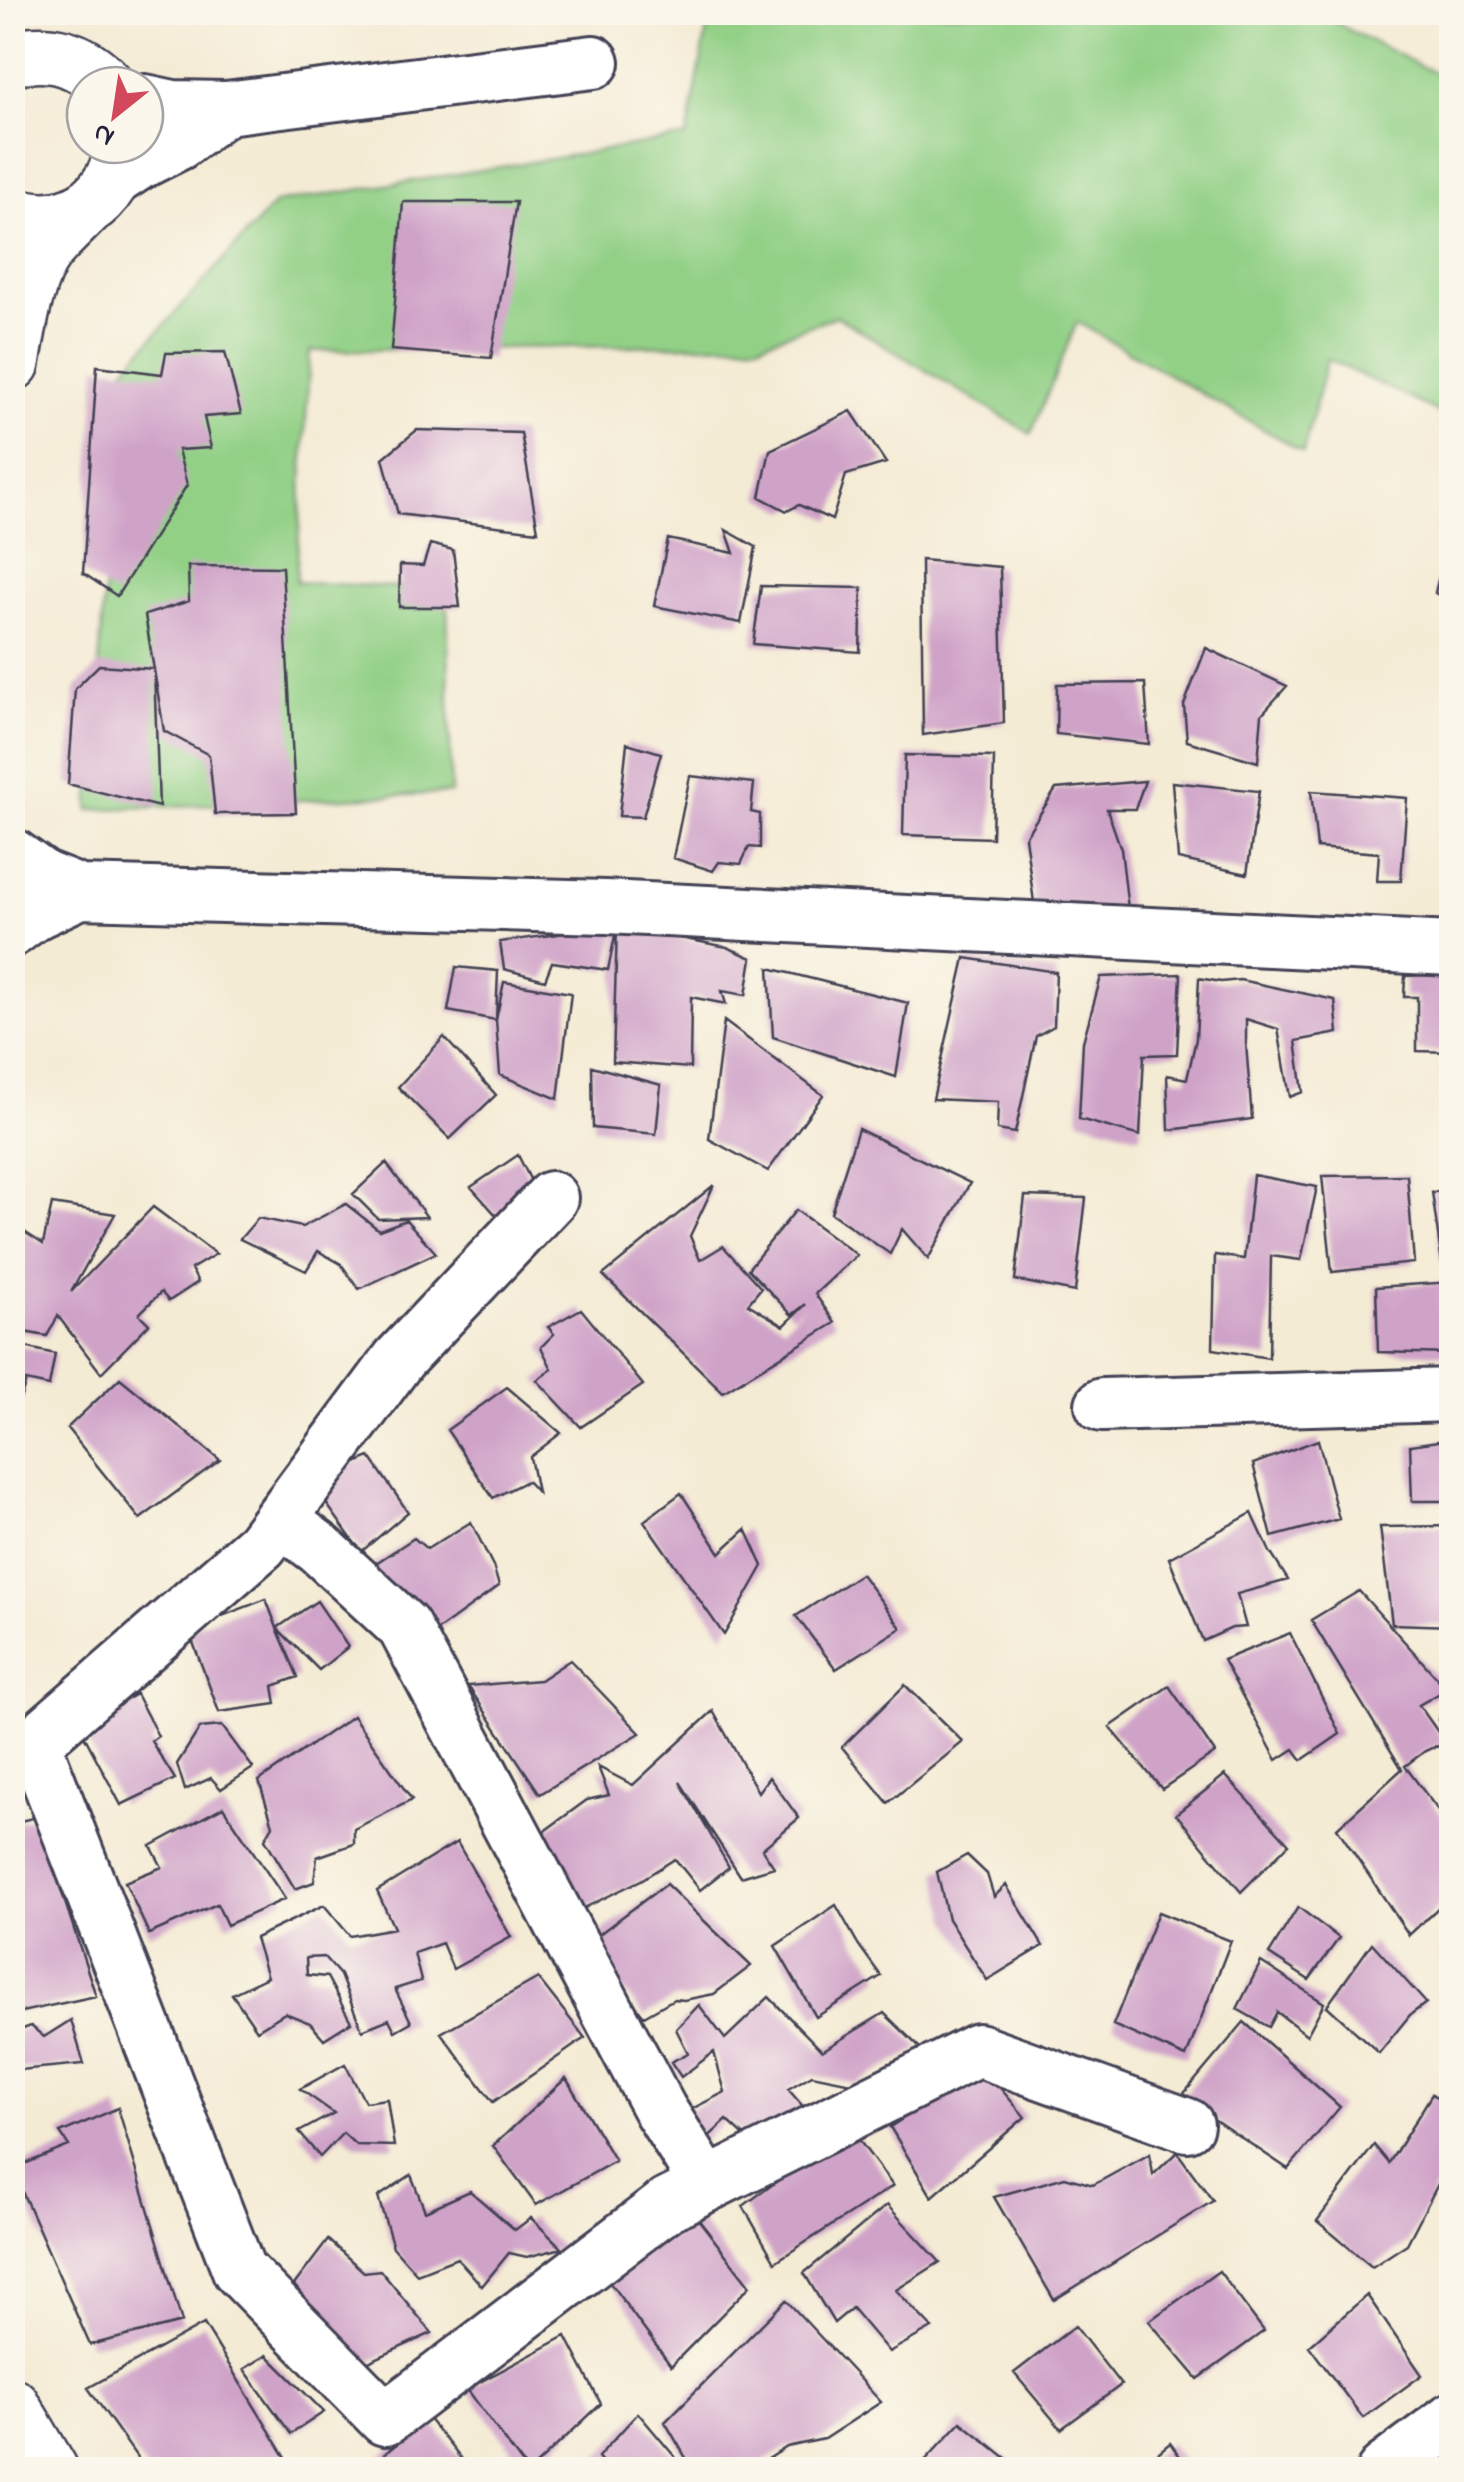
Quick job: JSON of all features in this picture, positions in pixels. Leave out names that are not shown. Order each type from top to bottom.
[{"type":"main road","points":[[44,12],[93,65]]},
{"type":"main road","points":[[12,58],[32,53],[57,55],[76,65]]},
{"type":"main road","points":[[12,215],[33,221],[60,218],[107,178]]},
{"type":"main road","points":[[12,364],[29,287],[44,252],[107,178]]},
{"type":"main road","points":[[12,2406],[50,2470]]},
{"type":"street","points":[[165,104],[226,108],[593,62]]},
{"type":"street","points":[[107,178],[179,143],[226,108]]},
{"type":"street","points":[[12,855],[44,878],[80,892],[606,908],[1452,949]]},
{"type":"street","points":[[12,930],[35,913],[80,892]]},
{"type":"street","points":[[551,1198],[399,1359],[261,1545],[23,1750],[239,2270],[385,2419],[666,2205],[978,2050],[1186,2125]]},
{"type":"street","points":[[1102,1404],[1452,1396]]},
{"type":"street","points":[[280,1520],[320,1550],[404,1628],[660,2110],[708,2185]]},
{"type":"street","points":[[1384,2470],[1452,2419]]},
{"type":"green space","points":[[710,13],[1321,13],[1451,81],[1451,418],[1327,359],[1303,452],[1077,322],[1031,434],[836,316],[759,344],[310,351],[296,582],[447,590],[451,793],[89,810],[119,375],[275,203],[687,137]]},
{"type":"building","points":[[403,202],[516,202],[491,358],[391,350]]},
{"type":"building","points":[[225,352],[241,414],[204,417],[211,448],[178,450],[187,485],[117,596],[83,573],[97,366],[162,374],[166,353]]},
{"type":"building","points":[[851,411],[886,463],[846,475],[832,520],[799,505],[787,511],[760,497],[770,450]]},
{"type":"building","points":[[417,430],[521,433],[538,531],[398,514],[383,458]]},
{"type":"building","points":[[726,530],[756,547],[741,623],[654,606],[668,539],[734,553]]},
{"type":"building","points":[[1452,531],[1452,603],[1435,593]]},
{"type":"building","points":[[430,544],[453,550],[460,607],[399,607],[400,565],[423,566]]},
{"type":"building","points":[[921,560],[1000,567],[1004,723],[923,735]]},
{"type":"building","points":[[188,566],[282,567],[296,813],[215,814],[209,755],[164,731],[145,615],[189,601]]},
{"type":"building","points":[[761,586],[862,588],[860,652],[753,644]]},
{"type":"building","points":[[1206,648],[1287,686],[1262,714],[1258,762],[1187,741],[1184,705]]},
{"type":"building","points":[[99,665],[154,669],[159,807],[68,784],[75,689]]},
{"type":"building","points":[[1145,683],[1149,744],[1056,734],[1057,684]]},
{"type":"building","points":[[627,743],[661,753],[643,817],[619,816]]},
{"type":"building","points":[[905,755],[994,757],[992,838],[903,835]]},
{"type":"building","points":[[690,776],[754,783],[751,812],[760,814],[760,848],[749,847],[741,864],[719,862],[713,871],[673,858]]},
{"type":"building","points":[[1145,781],[1135,809],[1107,809],[1121,849],[1129,917],[1036,917],[1025,837],[1056,789]]},
{"type":"building","points":[[1172,782],[1259,791],[1247,874],[1178,859]]},
{"type":"building","points":[[1311,791],[1407,798],[1401,881],[1377,881],[1379,853],[1317,848]]},
{"type":"building","points":[[617,926],[608,970],[552,962],[545,980],[504,969],[500,942]]},
{"type":"building","points":[[617,926],[727,947],[752,958],[746,995],[722,991],[726,1004],[691,997],[690,1068],[613,1062]]},
{"type":"building","points":[[965,958],[1056,972],[1054,1026],[1036,1036],[1015,1133],[997,1130],[998,1102],[933,1099]]},
{"type":"building","points":[[456,967],[498,971],[496,1020],[448,1011]]},
{"type":"building","points":[[769,968],[908,1003],[896,1077],[773,1037]]},
{"type":"building","points":[[1181,974],[1177,1054],[1144,1055],[1140,1136],[1079,1119],[1083,1042],[1101,977]]},
{"type":"building","points":[[1452,974],[1452,1052],[1417,1051],[1417,997],[1404,997],[1405,976]]},
{"type":"building","points":[[1199,978],[1240,980],[1335,1000],[1338,1033],[1296,1041],[1303,1092],[1290,1097],[1278,1029],[1246,1019],[1252,1119],[1169,1130],[1167,1075],[1187,1079],[1196,1039]]},
{"type":"building","points":[[504,982],[571,993],[558,1099],[500,1075],[496,1020]]},
{"type":"building","points":[[724,1021],[823,1095],[768,1171],[709,1139]]},
{"type":"building","points":[[444,1037],[496,1095],[450,1139],[398,1087]]},
{"type":"building","points":[[592,1066],[661,1085],[656,1134],[593,1128]]},
{"type":"building","points":[[858,1129],[970,1183],[928,1259],[902,1229],[890,1254],[831,1213]]},
{"type":"building","points":[[518,1155],[536,1191],[497,1216],[471,1187]]},
{"type":"building","points":[[386,1163],[427,1217],[378,1219],[353,1194]]},
{"type":"building","points":[[1253,1175],[1317,1187],[1301,1260],[1271,1256],[1269,1358],[1213,1349],[1215,1255],[1244,1259]]},
{"type":"building","points":[[1407,1175],[1414,1263],[1332,1272],[1322,1176]]},
{"type":"building","points":[[714,1185],[690,1236],[700,1260],[723,1246],[761,1288],[748,1304],[784,1326],[806,1304],[792,1315],[748,1269],[796,1210],[857,1255],[815,1294],[835,1323],[723,1392],[603,1275]]},
{"type":"building","points":[[1432,1192],[1452,1192],[1452,1276],[1444,1278]]},
{"type":"building","points":[[1025,1196],[1086,1198],[1075,1292],[1015,1280]]},
{"type":"building","points":[[52,1204],[115,1214],[71,1292],[153,1207],[216,1254],[191,1269],[198,1282],[169,1301],[161,1292],[139,1314],[149,1324],[101,1373],[58,1316],[47,1336],[12,1330],[12,1224],[43,1244]]},
{"type":"building","points":[[346,1204],[379,1230],[406,1220],[436,1253],[359,1289],[341,1264],[318,1251],[306,1271],[240,1239],[258,1218],[302,1227]]},
{"type":"building","points":[[1452,1282],[1452,1354],[1378,1352],[1376,1287]]},
{"type":"building","points":[[581,1309],[643,1385],[581,1427],[537,1380],[552,1369],[541,1347],[554,1334],[548,1327]]},
{"type":"building","points":[[12,1344],[55,1354],[49,1386],[26,1381],[13,1421]]},
{"type":"building","points":[[120,1378],[220,1460],[140,1519],[67,1428]]},
{"type":"building","points":[[507,1387],[561,1433],[530,1457],[537,1492],[527,1481],[493,1498],[447,1430]]},
{"type":"building","points":[[1452,1439],[1452,1501],[1412,1501],[1410,1445]]},
{"type":"building","points":[[1318,1440],[1339,1519],[1272,1537],[1253,1464]]},
{"type":"building","points":[[370,1457],[408,1512],[361,1552],[316,1489],[333,1466]]},
{"type":"building","points":[[681,1493],[720,1553],[746,1529],[763,1566],[724,1635],[644,1521]]},
{"type":"building","points":[[1252,1513],[1288,1580],[1237,1594],[1246,1627],[1232,1628],[1203,1641],[1169,1558]]},
{"type":"building","points":[[471,1522],[499,1586],[438,1630],[434,1643],[361,1573],[414,1538],[427,1549]]},
{"type":"building","points":[[1452,1526],[1452,1626],[1392,1624],[1380,1527]]},
{"type":"building","points":[[861,1574],[901,1628],[836,1669],[796,1616]]},
{"type":"building","points":[[1359,1591],[1447,1689],[1419,1705],[1445,1742],[1405,1766],[1452,1829],[1452,1895],[1409,1935],[1337,1828],[1402,1769],[1311,1620]]},
{"type":"building","points":[[266,1599],[298,1677],[273,1686],[276,1704],[219,1712],[188,1629]]},
{"type":"building","points":[[317,1601],[348,1647],[319,1670],[277,1628]]},
{"type":"building","points":[[1290,1633],[1340,1734],[1302,1760],[1294,1749],[1277,1760],[1223,1660]]},
{"type":"building","points":[[570,1660],[640,1733],[540,1794],[468,1686],[540,1680]]},
{"type":"building","points":[[1452,1678],[1452,1726],[1439,1720]]},
{"type":"building","points":[[905,1685],[963,1742],[888,1803],[842,1747]]},
{"type":"building","points":[[1169,1686],[1215,1753],[1162,1789],[1110,1727]]},
{"type":"building","points":[[136,1694],[158,1736],[151,1741],[175,1779],[121,1805],[79,1726]]},
{"type":"building","points":[[713,1711],[758,1792],[769,1777],[799,1818],[762,1849],[774,1867],[741,1877],[680,1782],[729,1867],[700,1890],[675,1859],[570,1915],[521,1848],[587,1800],[609,1795],[598,1767],[633,1785]]},
{"type":"building","points":[[353,1716],[412,1800],[354,1829],[354,1844],[317,1857],[314,1882],[295,1889],[265,1839],[273,1825],[259,1781]]},
{"type":"building","points":[[222,1726],[253,1768],[221,1789],[211,1778],[185,1790],[177,1764],[200,1728]]},
{"type":"building","points":[[1225,1775],[1289,1844],[1241,1892],[1176,1814]]},
{"type":"building","points":[[223,1807],[285,1899],[227,1925],[217,1904],[149,1934],[125,1882],[162,1867],[151,1846]]},
{"type":"building","points":[[37,1817],[96,1996],[12,2014],[12,1823]]},
{"type":"building","points":[[457,1842],[511,1937],[453,1969],[442,1943],[414,1953],[421,1981],[395,1989],[411,2022],[395,2031],[389,2019],[362,2030],[340,1975],[324,1957],[306,1958],[307,1975],[327,1977],[351,2022],[324,2039],[310,2023],[285,2013],[257,2030],[232,1994],[267,1977],[255,1938],[324,1905],[350,1936],[394,1928],[377,1891]]},
{"type":"building","points":[[967,1855],[987,1874],[994,1897],[1006,1885],[1043,1946],[987,1980],[948,1919],[937,1872]]},
{"type":"building","points":[[666,1884],[751,1966],[714,1994],[674,1999],[644,2016],[586,1944]]},
{"type":"building","points":[[836,1905],[881,1976],[816,2017],[775,1946]]},
{"type":"building","points":[[1298,1907],[1339,1938],[1309,1980],[1269,1954]]},
{"type":"building","points":[[1158,1912],[1231,1941],[1186,2057],[1113,2025]]},
{"type":"building","points":[[1372,1943],[1426,2003],[1410,2015],[1379,2053],[1327,2006]]},
{"type":"building","points":[[1261,1962],[1324,2003],[1307,2035],[1277,2012],[1269,2027],[1237,2009]]},
{"type":"building","points":[[538,1978],[585,2038],[493,2102],[441,2033]]},
{"type":"building","points":[[769,1997],[822,2051],[884,2013],[920,2048],[856,2084],[812,2075],[788,2089],[813,2118],[753,2144],[727,2120],[702,2143],[682,2114],[725,2092],[714,2052],[681,2077],[671,2062],[688,2053],[676,2029],[699,2005],[725,2039]]},
{"type":"building","points":[[71,2020],[84,2064],[19,2070],[12,2052],[12,2033],[31,2026],[44,2037]]},
{"type":"building","points":[[1244,2022],[1340,2107],[1288,2169],[1181,2097]]},
{"type":"building","points":[[345,2064],[365,2102],[387,2099],[394,2146],[356,2145],[343,2133],[320,2157],[299,2132],[334,2113],[300,2089]]},
{"type":"building","points":[[982,2067],[1025,2117],[932,2197],[890,2127]]},
{"type":"building","points":[[566,2078],[615,2161],[536,2205],[493,2146]]},
{"type":"building","points":[[1432,2094],[1452,2108],[1452,2157],[1407,2244],[1372,2267],[1317,2221],[1374,2145],[1389,2163]]},
{"type":"building","points":[[118,2108],[182,2322],[90,2345],[12,2169],[69,2146],[60,2133]]},
{"type":"building","points":[[850,2128],[893,2186],[775,2262],[743,2206]]},
{"type":"building","points":[[1177,2152],[1213,2201],[1054,2300],[994,2197],[1065,2177],[1093,2185],[1150,2154],[1153,2175]]},
{"type":"building","points":[[411,2175],[425,2211],[470,2191],[515,2230],[531,2218],[562,2248],[527,2257],[509,2253],[482,2286],[457,2258],[417,2274],[393,2247],[378,2197]]},
{"type":"building","points":[[887,2205],[940,2262],[896,2290],[932,2328],[889,2352],[852,2308],[834,2323],[804,2273]]},
{"type":"building","points":[[691,2210],[750,2286],[671,2366],[610,2283]]},
{"type":"building","points":[[328,2240],[364,2272],[380,2270],[432,2333],[360,2366],[294,2285]]},
{"type":"building","points":[[1219,2271],[1264,2331],[1198,2379],[1149,2321]]},
{"type":"building","points":[[1367,2295],[1422,2375],[1363,2418],[1309,2346]]},
{"type":"building","points":[[786,2300],[881,2402],[824,2439],[787,2447],[751,2470],[693,2470],[665,2422]]},
{"type":"building","points":[[204,2324],[291,2466],[284,2470],[146,2470],[88,2388]]},
{"type":"building","points":[[1075,2326],[1121,2385],[1061,2429],[1014,2373]]},
{"type":"building","points":[[566,2336],[601,2404],[527,2470],[467,2389]]},
{"type":"building","points":[[267,2355],[324,2412],[291,2434],[244,2369]]},
{"type":"building","points":[[638,2413],[686,2470],[608,2470],[598,2457]]},
{"type":"building","points":[[428,2418],[470,2470],[365,2470]]},
{"type":"building","points":[[961,2422],[1021,2470],[923,2470],[920,2466]]},
{"type":"building","points":[[1170,2443],[1190,2470],[1137,2470]]}]
